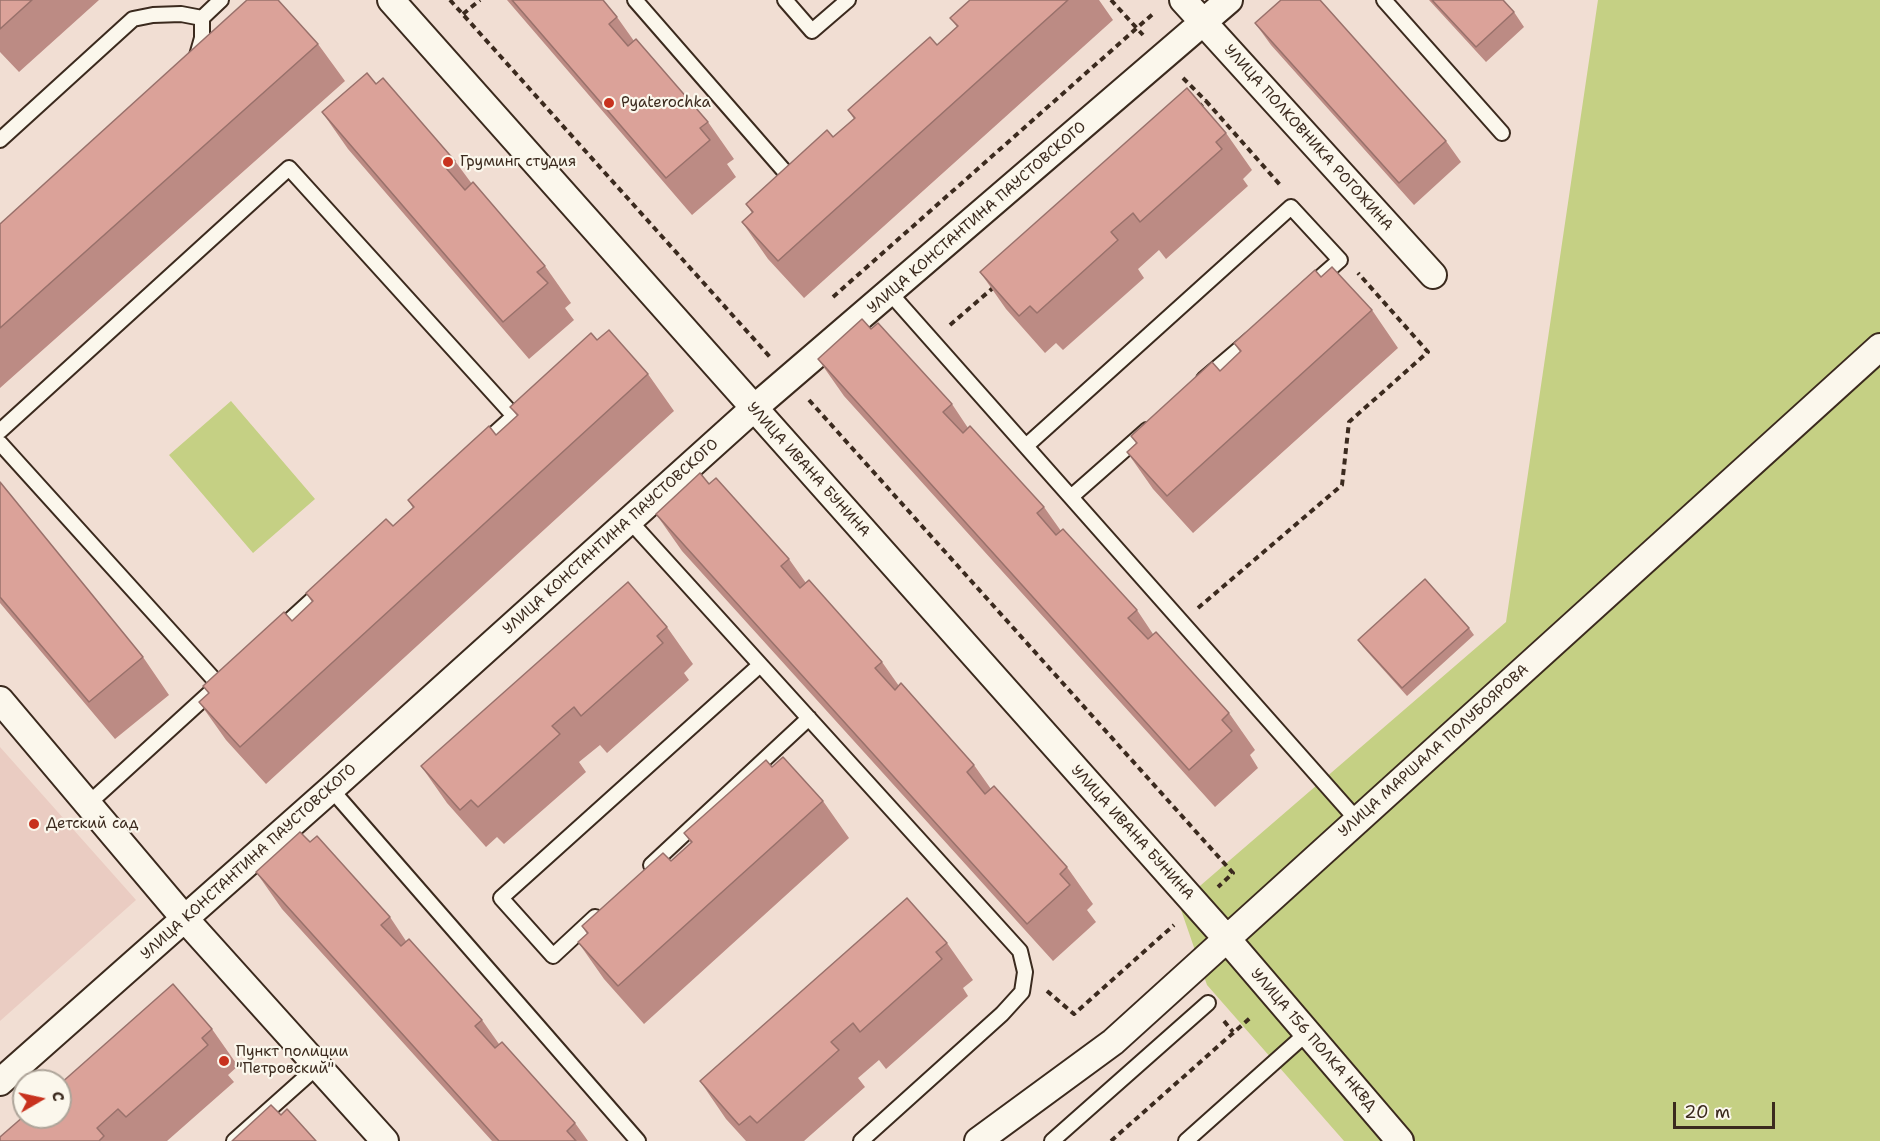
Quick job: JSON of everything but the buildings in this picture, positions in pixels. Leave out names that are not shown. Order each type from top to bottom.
[{"type":"street","name":"УЛИЦА ИВАНА БУНИНА","points":[[391,0],[1227,939]]},
{"type":"street","name":"УЛИЦА ПОЛКОВНИКА РОГОЖИНА","points":[[1183,0],[1433,275]]},
{"type":"street","name":"УЛИЦА КОНСТАНТИНА ПАУСТОВСКОГО","points":[[0,1082],[185,920],[753,409],[1229,0]]},
{"type":"street","name":"УЛИЦА МАРШАЛА ПОЛУБОЯРОВА","points":[[978,1141],[1113,1042],[1880,347]]},
{"type":"street","points":[[0,700],[185,920],[385,1141]]},
{"type":"street","name":"УЛИЦА 156 ПОЛКА НКВД","points":[[1227,939],[1400,1141]]},
{"type":"lane","points":[[201,18],[221,0]]},
{"type":"lane","points":[[635,0],[793,181],[810,165]]},
{"type":"lane","points":[[785,0],[812,31],[849,0]]},
{"type":"lane","points":[[1384,0],[1502,133]]},
{"type":"lane","points":[[0,140],[133,19],[153,15],[181,14],[201,18]]},
{"type":"lane","points":[[192,68],[202,38],[201,18]]},
{"type":"lane","points":[[0,431],[289,168],[514,416],[471,456]]},
{"type":"lane","points":[[1026,446],[1291,207],[1340,260],[1295,299]]},
{"type":"lane","points":[[890,293],[1358,821]]},
{"type":"lane","points":[[1197,386],[1259,331]]},
{"type":"lane","points":[[1071,497],[1161,418]]},
{"type":"lane","points":[[0,443],[224,681],[88,804]]},
{"type":"lane","points":[[629,520],[1020,951],[1025,972],[1022,992],[1002,1014],[861,1141]]},
{"type":"lane","points":[[271,637],[332,582]]},
{"type":"lane","points":[[604,909],[553,956],[501,898],[760,665]]},
{"type":"lane","points":[[639,877],[809,718]]},
{"type":"lane","points":[[331,789],[638,1141]]},
{"type":"lane","points":[[1052,1141],[1208,1003]]},
{"type":"lane","points":[[1186,1141],[1307,1033]]},
{"type":"lane","points":[[234,1141],[318,1066]]},
{"type":"path","points":[[463,14],[480,0]]},
{"type":"path","points":[[1197,109],[1206,101],[1285,191]]},
{"type":"path","points":[[1182,622],[1342,485],[1349,422],[1428,352],[1356,271]]},
{"type":"path","points":[[933,341],[994,286]]},
{"type":"path","points":[[1111,1141],[1250,1018]]},
{"type":"shaded area","name":"Детский сад","points":[[0,747],[136,900],[0,1021]]},
{"type":"green space","points":[[1598,0],[1880,0],[1880,1141],[1344,1141],[1207,985],[1179,904],[1506,622]]},
{"type":"green space","points":[[231,401],[315,499],[253,553],[169,455]]},
{"type":"place","name":"Pyaterochka","points":[[609,103]]},
{"type":"place","name":"Груминг студия","points":[[448,162]]},
{"type":"place","name":"Детский сад","points":[[34,824]]},
{"type":"place","name":"Пункт полиции \"Петровский\"","points":[[224,1061]]}]
